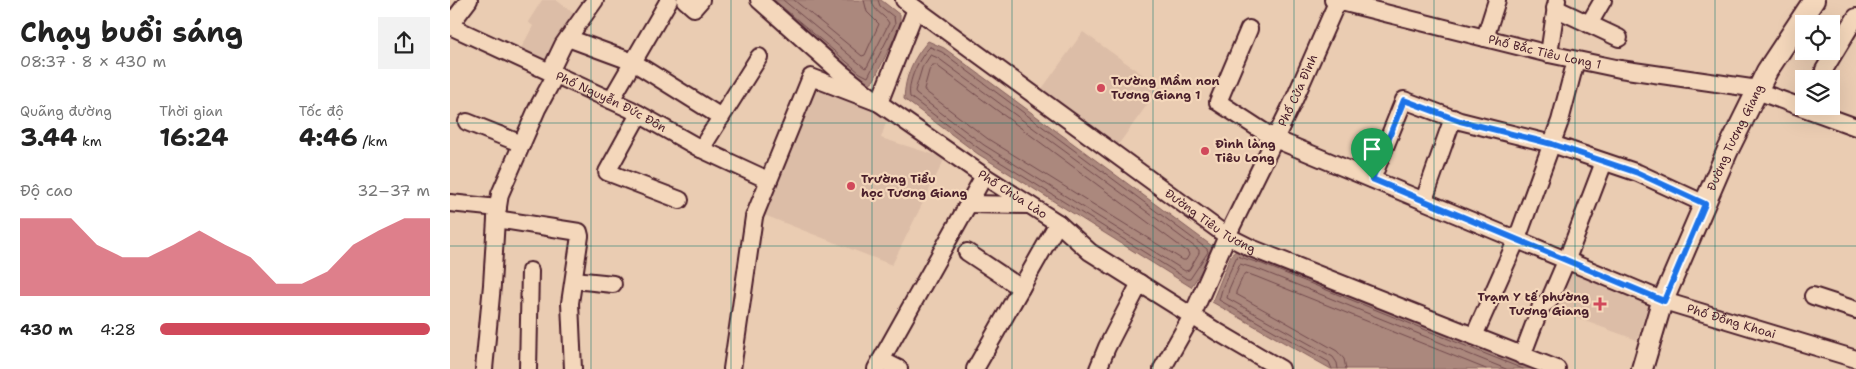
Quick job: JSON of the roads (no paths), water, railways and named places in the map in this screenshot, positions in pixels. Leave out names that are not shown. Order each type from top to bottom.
[{"type":"main road","name":"Đường Tương Giang","points":[[1642,369],[1664,301],[1727,152],[1767,71],[1814,0]]},
{"type":"street","points":[[450,26],[469,0]]},
{"type":"street","points":[[484,369],[500,194],[553,73],[563,45],[594,0]]},
{"type":"street","points":[[611,100],[669,0]]},
{"type":"street","points":[[685,0],[694,8],[701,0]]},
{"type":"street","name":"Phố Chùa Lào","points":[[759,0],[840,72],[880,103],[984,176],[1058,223],[1090,252],[1277,368]]},
{"type":"street","name":"Phố Bắc Tiêu Long 1","points":[[1336,0],[1576,60],[1629,71],[1758,90],[1856,127]]},
{"type":"street","name":"Phố Cửa Đình","points":[[1162,369],[1192,316],[1227,236],[1294,100],[1336,0]]},
{"type":"street","points":[[1485,38],[1497,0]]},
{"type":"street","points":[[1589,24],[1603,0]]},
{"type":"street","points":[[1549,54],[1556,4],[1589,24],[1619,38]]},
{"type":"street","points":[[732,369],[754,217],[811,77],[865,99],[880,103],[910,5]]},
{"type":"street","name":"Đường Tiêu Tương","points":[[910,5],[1227,236],[1251,248],[1557,369]]},
{"type":"street","points":[[1824,70],[1856,18]]},
{"type":"street","name":"Phố Nguyễn Đức Đôn","points":[[450,26],[611,100],[701,149],[768,180]]},
{"type":"street","name":"Phố Đồng Khoai","points":[[1249,29],[1218,102],[1275,139],[1664,301],[1856,359]]},
{"type":"street","points":[[568,38],[633,62],[721,117]]},
{"type":"street","points":[[701,149],[759,57]]},
{"type":"street","points":[[1474,336],[1517,239],[1560,121],[1576,60]]},
{"type":"street","points":[[1372,179],[1404,100],[1453,118],[1552,144],[1653,179],[1705,204]]},
{"type":"street","points":[[639,114],[607,172],[680,200]]},
{"type":"street","points":[[1424,200],[1453,118]]},
{"type":"street","points":[[467,122],[522,144]]},
{"type":"street","points":[[1522,356],[1541,306],[1549,301],[1567,259],[1604,162]]},
{"type":"street","points":[[899,369],[878,365],[984,176]]},
{"type":"street","points":[[450,203],[579,232],[570,303],[573,369]]},
{"type":"street","points":[[968,204],[1030,205]]},
{"type":"street","points":[[975,369],[1058,223]]},
{"type":"street","points":[[967,252],[1021,288]]},
{"type":"street","points":[[528,369],[530,271]]},
{"type":"street","points":[[574,280],[613,284]]},
{"type":"street","points":[[1098,369],[1107,347],[1140,283]]},
{"type":"street","points":[[1813,296],[1856,310]]},
{"type":"water","points":[[766,0],[881,0],[900,15],[900,26],[874,80],[869,84],[857,77]]},
{"type":"water","points":[[928,41],[944,48],[1216,249],[1191,287],[978,154],[904,99],[906,83],[911,68],[918,54]]},
{"type":"water","points":[[1237,250],[1533,368],[1331,369],[1212,302],[1231,255]]},
{"type":"place","name":"Trường Mầm non Tương Giang 1","points":[[1101,88]]},
{"type":"place","name":"Đình làng Tiêu Long","points":[[1205,151]]},
{"type":"place","name":"Trường Tiểu học Tương Giang","points":[[851,186]]},
{"type":"place","name":"Trạm Y tế phường Tương Giang","points":[[1600,304]]}]
